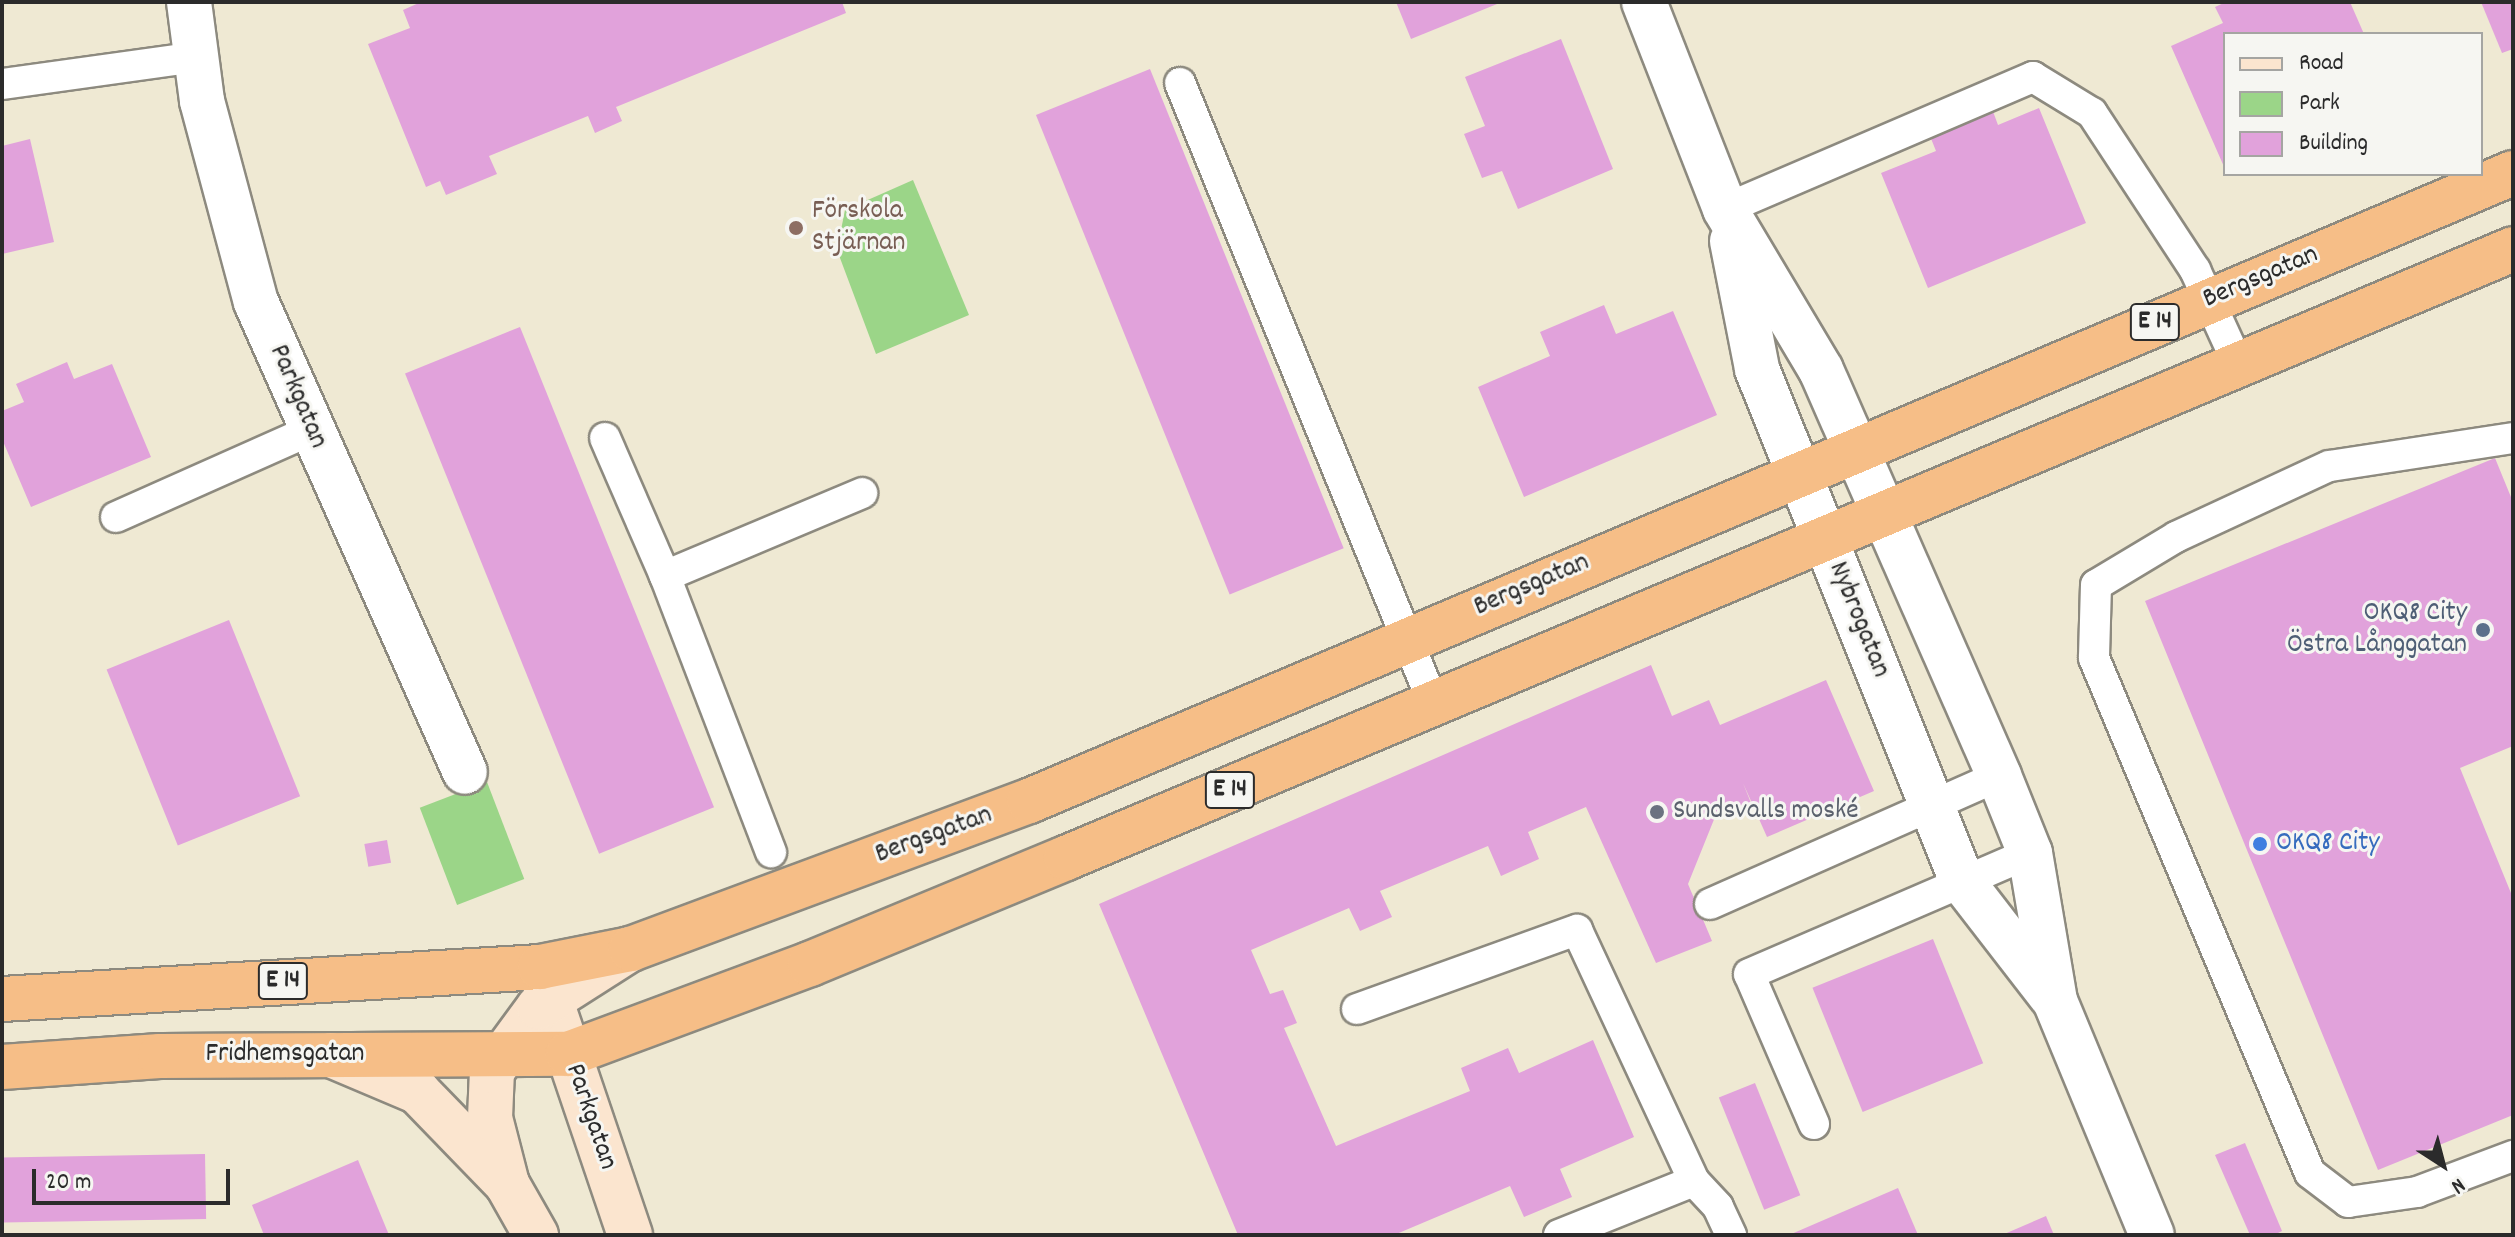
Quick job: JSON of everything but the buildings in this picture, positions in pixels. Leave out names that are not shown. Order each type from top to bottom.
[{"type":"highway","name":"Bergsgatan","points":[[545,983],[1016,806],[2513,173]]},
{"type":"highway","name":"E 14","points":[[568,1054],[810,964],[1434,705],[2513,249]]},
{"type":"highway","name":"E 14","points":[[10,997],[545,983]]},
{"type":"highway","name":"Fridhemsgatan","points":[[2,1067],[160,1056],[568,1054]]},
{"type":"main road","name":"Parkgatan","points":[[545,983],[630,1235]]},
{"type":"main road","points":[[507,1184],[490,1118],[492,1071],[545,983]]},
{"type":"main road","points":[[331,1055],[418,1092],[507,1184],[536,1235]]},
{"type":"street","name":"Parkgatan","points":[[189,2],[202,101],[256,302],[465,772]]},
{"type":"street","name":"Nybrogatan","points":[[1644,2],[1725,209],[1821,370],[1859,448],[1999,776],[2030,853],[2055,1001],[2152,1235]]},
{"type":"street","name":"Nybrogatan","points":[[1725,209],[1757,369],[1962,881],[2055,1001]]},
{"type":"lane","points":[[2,84],[196,57]]},
{"type":"lane","points":[[1725,209],[2033,77],[2092,113],[2211,299],[2239,366]]},
{"type":"lane","points":[[1180,83],[1434,705]]},
{"type":"lane","points":[[116,517],[311,430]]},
{"type":"lane","points":[[605,438],[665,576],[771,852]]},
{"type":"lane","points":[[2513,438],[2329,466],[2176,537],[2096,585],[2094,658],[2310,1173],[2348,1202],[2417,1192],[2513,1156]]},
{"type":"lane","points":[[665,576],[862,493]]},
{"type":"lane","points":[[1710,904],[1931,802],[1999,776]]},
{"type":"lane","points":[[1814,1124],[1749,974],[2030,853]]},
{"type":"lane","points":[[1357,1009],[1577,930],[1694,1181],[1718,1207],[1731,1235]]},
{"type":"lane","points":[[1559,1235],[1694,1181]]},
{"type":"green space","points":[[913,180],[969,315],[876,354],[837,250],[845,210]]},
{"type":"green space","points":[[487,782],[524,879],[457,905],[420,808]]},
{"type":"place","name":"Förskola Stjärnan","points":[[796,228]]},
{"type":"place","name":"OKQ8 City Östra Långgatan","points":[[2483,630]]},
{"type":"place","name":"Sundsvalls moské","points":[[1657,812]]},
{"type":"place","name":"OKQ8 City","points":[[2260,844]]}]
